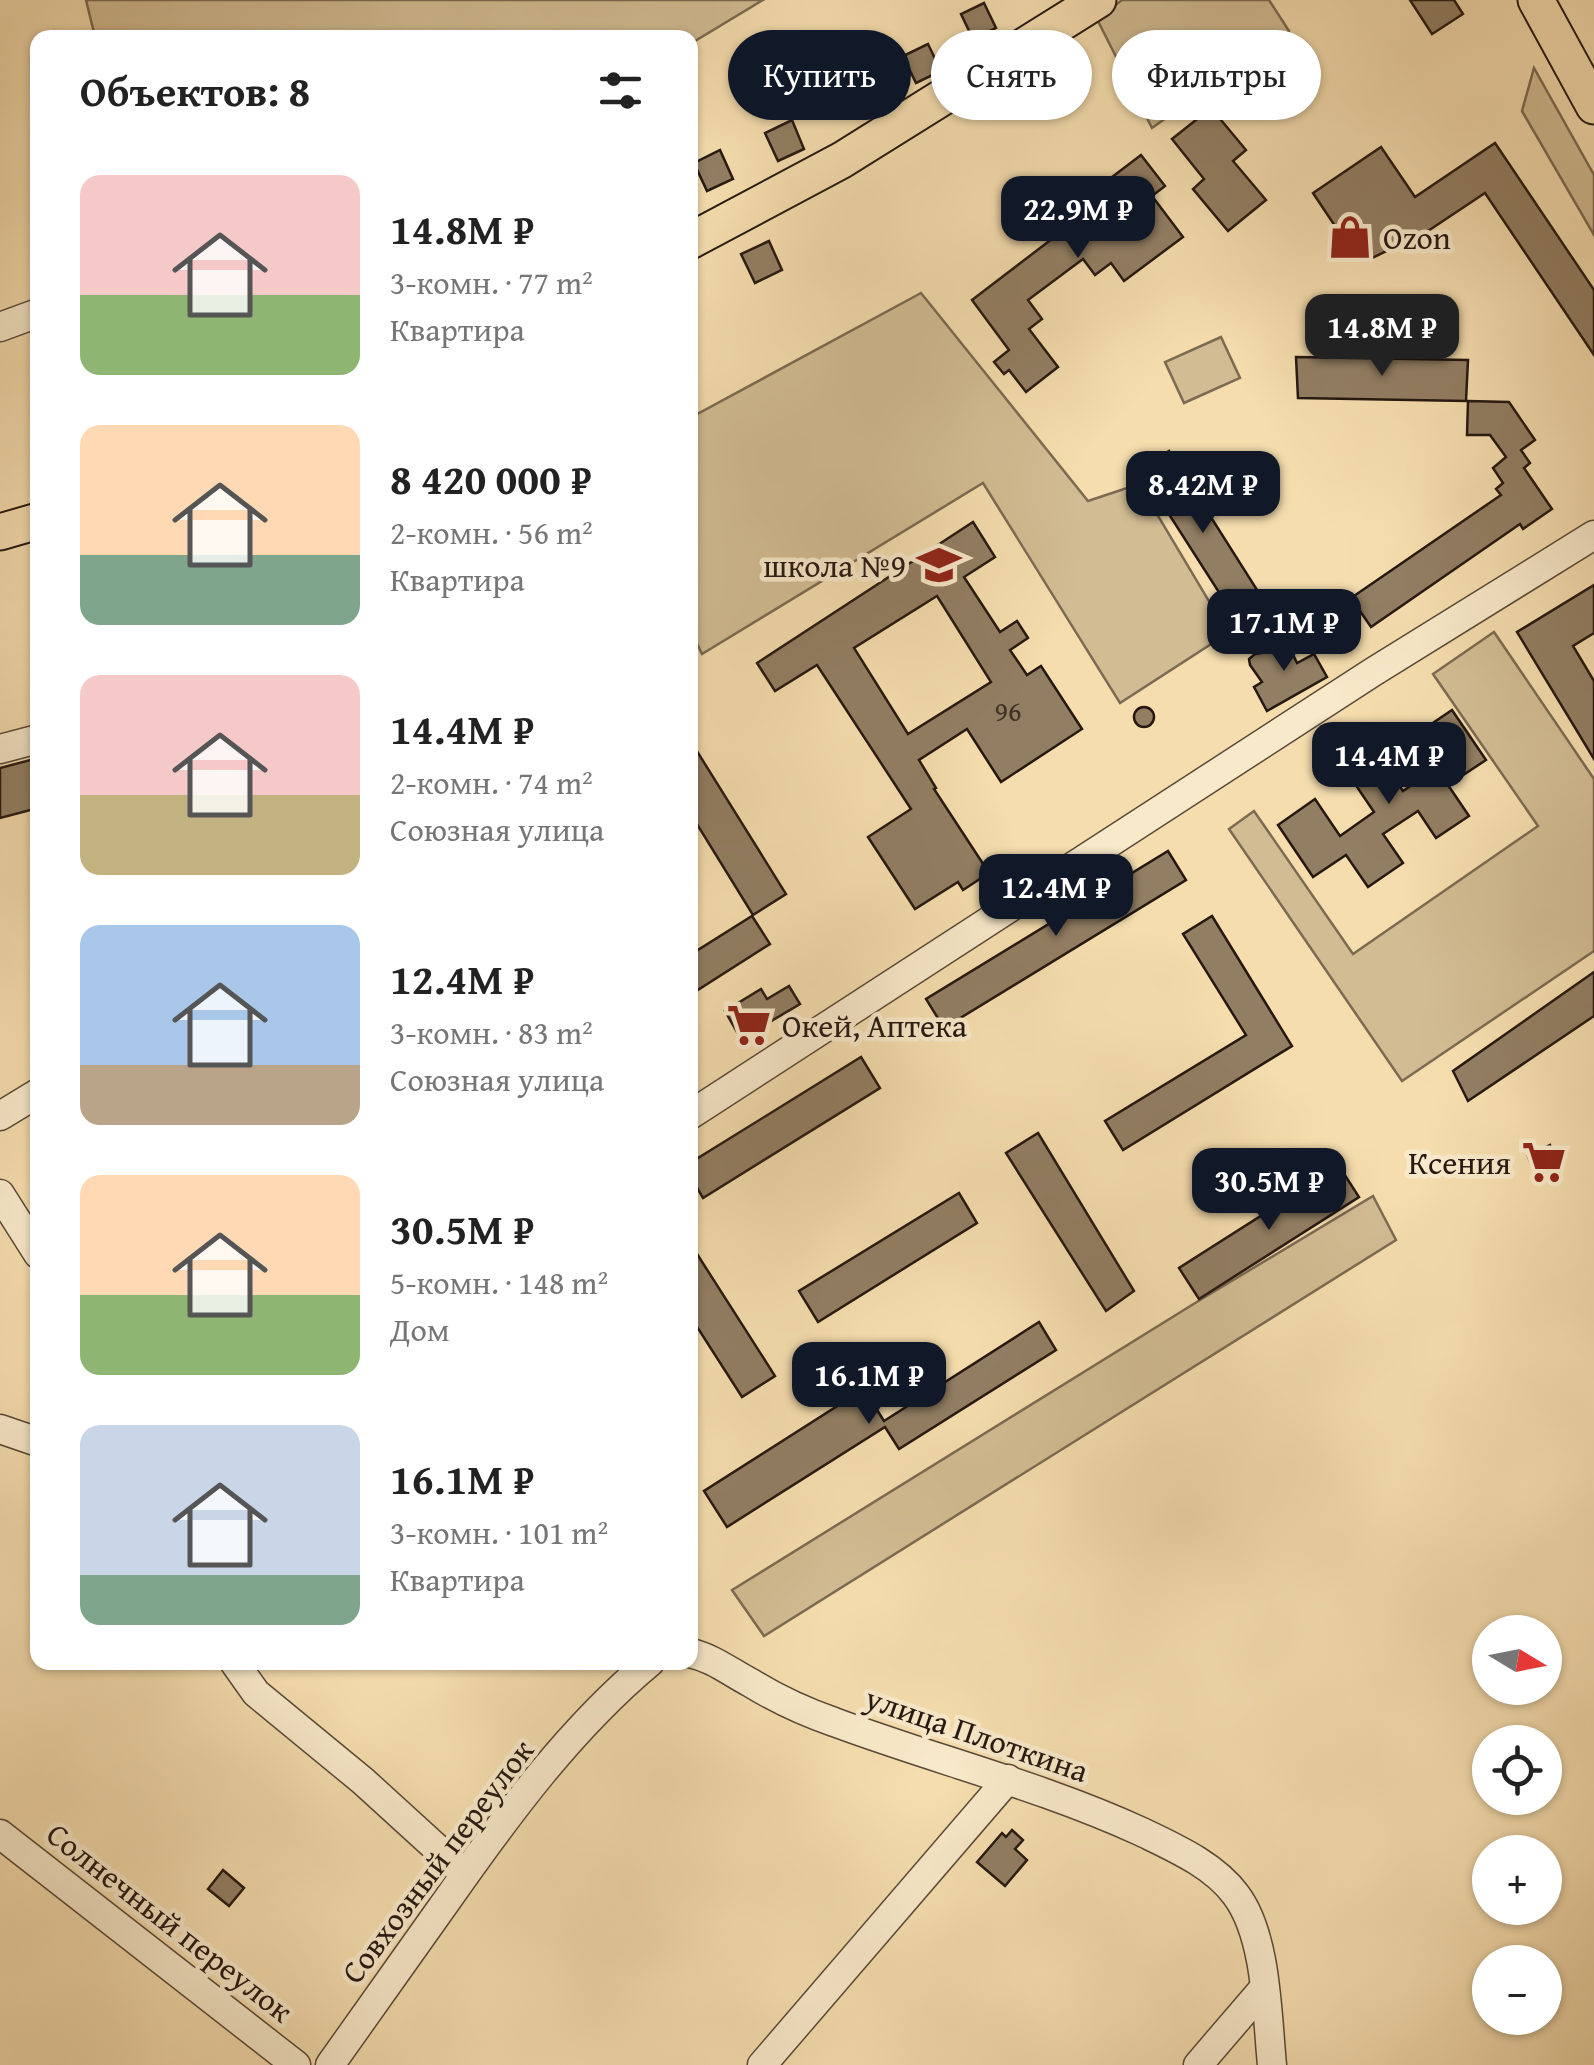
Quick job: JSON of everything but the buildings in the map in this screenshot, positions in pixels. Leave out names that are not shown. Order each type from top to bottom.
[{"type":"main road","points":[[698,237],[842,160],[1098,0]]},
{"type":"main road","points":[[1536,0],[1594,106]]},
{"type":"main road","points":[[0,532],[30,523]]},
{"type":"street","points":[[0,326],[30,317]]},
{"type":"street","points":[[698,1109],[1373,672],[1594,535]]},
{"type":"street","points":[[0,749],[30,741]]},
{"type":"street","points":[[0,1116],[30,1098]]},
{"type":"street","points":[[0,1194],[30,1241]]},
{"type":"street","points":[[0,1428],[30,1439]]},
{"type":"street","name":"улица Плоткина","points":[[698,1656],[715,1661],[792,1705],[1078,1805],[1160,1841],[1210,1870],[1234,1892],[1246,1912],[1261,1958],[1264,1988]]},
{"type":"street","points":[[240,1670],[256,1693],[364,1781],[466,1874]]},
{"type":"street","name":"Совхозный переулок","points":[[330,2065],[511,1810],[547,1766],[641,1670]]},
{"type":"street","points":[[762,2065],[1008,1779]]},
{"type":"street","name":"Солнечный переулок","points":[[0,1834],[296,2065]]},
{"type":"street","points":[[1198,2065],[1264,1988]]},
{"type":"street","points":[[1264,1988],[1272,2065]]},
{"type":"shaded area","points":[[86,0],[763,0],[698,39],[698,30],[93,30]]},
{"type":"shaded area","points":[[1122,0],[1269,0],[1288,30],[1112,30],[1112,49],[1097,19]]},
{"type":"shaded area","points":[[1534,68],[1594,175],[1594,235],[1522,111]]},
{"type":"shaded area","points":[[921,293],[1088,501],[1139,484],[1228,633],[1120,703],[983,483],[702,654],[698,646],[698,414]]},
{"type":"shaded area","points":[[1221,337],[1240,378],[1184,403],[1165,362]]},
{"type":"shaded area","points":[[1494,632],[1594,779],[1594,951],[1402,1081],[1229,829],[1254,811],[1353,954],[1538,826],[1433,674]]},
{"type":"shaded area","points":[[1373,1196],[1396,1240],[764,1636],[732,1590],[1200,1300]]},
{"type":"place","name":"Ozon","points":[[1350,237]]},
{"type":"place","name":"школа №9","points":[[939,565]]},
{"type":"place","name":"Окей, Аптека","points":[[749,1025]]},
{"type":"place","name":"Ксения","points":[[1544,1162]]}]
